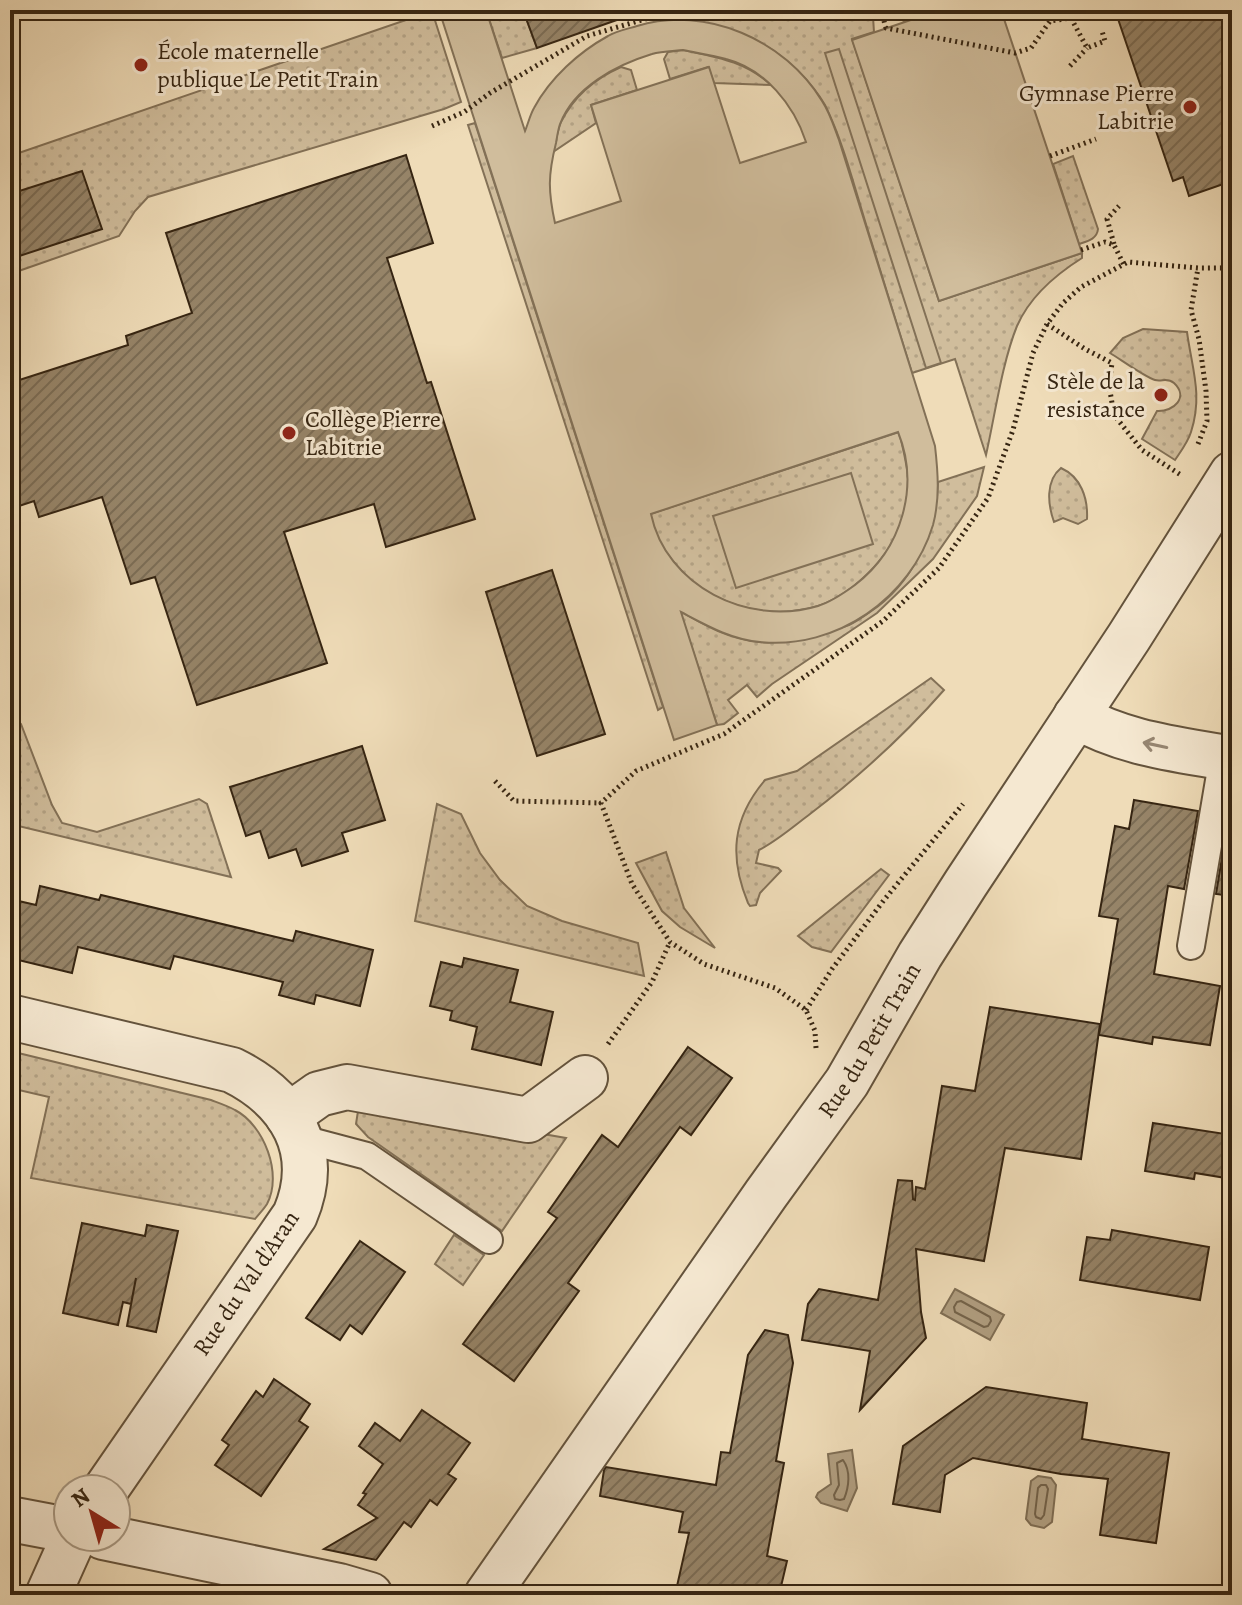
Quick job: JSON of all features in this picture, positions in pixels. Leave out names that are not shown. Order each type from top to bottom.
[{"type":"street","name":"Rue du Petit Train","points":[[487,1595],[847,1082],[935,931],[1170,574],[1232,474]]},
{"type":"street","points":[[1076,716],[1094,726],[1151,745],[1228,758]]},
{"type":"street","points":[[10,1017],[232,1070],[269,1093],[294,1127],[319,1094],[347,1087],[528,1120],[585,1078]]},
{"type":"street","name":"Rue du Val d'Aran","points":[[117,1473],[295,1215],[306,1172],[294,1127]]},
{"type":"street","points":[[10,1519],[52,1527]]},
{"type":"street","points":[[132,1543],[370,1595]]},
{"type":"street","points":[[48,1595],[67,1553]]},
{"type":"lane","points":[[1191,946],[1228,758]]},
{"type":"lane","points":[[294,1127],[367,1156],[489,1240]]},
{"type":"path","points":[[432,126],[464,112],[490,93],[587,36],[676,10]]},
{"type":"path","points":[[879,10],[886,28],[1015,53],[1031,48],[1050,21],[1071,18],[1087,48]]},
{"type":"path","points":[[1070,66],[1087,48],[1105,41],[1102,31]]},
{"type":"path","points":[[1050,156],[1096,139]]},
{"type":"path","points":[[1119,206],[1107,219],[1114,245],[1124,265]]},
{"type":"path","points":[[1081,250],[1105,242],[1114,245]]},
{"type":"path","points":[[495,781],[514,801],[601,803],[636,771],[724,734],[883,621],[939,568],[988,498],[1013,430],[1033,353],[1047,324],[1063,303],[1081,287],[1128,262],[1221,268],[1232,262]]},
{"type":"path","points":[[1192,454],[1207,421],[1199,339],[1191,310],[1198,268]]},
{"type":"path","points":[[1047,324],[1112,363],[1109,385],[1114,415],[1142,450],[1187,479]]},
{"type":"path","points":[[1180,474],[1186,464]]},
{"type":"path","points":[[601,803],[632,884],[670,942],[704,964],[775,988],[806,1010],[832,969],[884,900],[969,797]]},
{"type":"path","points":[[585,1078],[652,982],[670,942]]},
{"type":"shaded area","points":[[458,10],[486,10],[525,131],[541,97],[557,76],[597,42],[637,26],[690,20],[716,24],[765,45],[806,79],[832,120],[935,446],[937,505],[922,551],[907,575],[889,596],[867,614],[842,628],[788,642],[760,642],[728,635],[681,612],[717,725],[674,740],[441,16]],"holes":[[[683,50],[721,58],[753,71],[786,102],[806,142],[740,163],[709,67],[591,105],[621,201],[555,223],[550,192],[551,164],[566,111],[586,88],[624,64],[656,53]],[[898,432],[907,474],[906,495],[895,535],[885,554],[871,570],[855,585],[828,602],[791,611],[764,611],[738,605],[714,595],[692,580],[674,562],[660,539],[651,514]]]},
{"type":"shaded area","points":[[486,10],[523,10],[537,48],[502,58]]},
{"type":"shaded area","points":[[697,10],[867,10],[873,17],[874,32],[852,39],[939,301],[1082,253],[1082,258],[1053,279],[1022,315],[1003,373],[986,455],[955,359],[912,373],[847,162],[822,101],[784,59],[754,39],[720,26],[665,20]]},
{"type":"shaded area","points":[[899,10],[940,10],[904,22]]},
{"type":"shaded area","points":[[940,10],[1001,10],[1082,253],[939,301],[852,40]]},
{"type":"shaded area","points":[[432,11],[461,102],[148,197],[119,236],[10,274],[10,156]]},
{"type":"shaded area","points":[[839,49],[941,363],[926,368],[825,53]]},
{"type":"shaded area","points":[[683,50],[740,65],[771,85],[714,83],[708,67],[670,79],[664,59],[668,52]]},
{"type":"shaded area","points":[[621,67],[631,70],[637,90],[591,105],[596,123],[553,152],[561,122],[572,104],[594,82]]},
{"type":"shaded area","points":[[475,123],[663,707],[658,710],[468,125]]},
{"type":"shaded area","points":[[1073,156],[1098,229],[1089,241],[1079,244],[1053,164]]},
{"type":"shaded area","points":[[1143,329],[1187,332],[1196,406],[1190,436],[1175,460],[1142,439],[1157,411],[1169,409],[1178,403],[1178,388],[1169,380],[1151,378],[1110,353],[1123,338]]},
{"type":"shaded area","points":[[899,432],[908,479],[904,511],[897,532],[868,574],[827,603],[780,612],[742,607],[707,592],[692,580],[669,556],[657,537],[650,514]]},
{"type":"shaded area","points":[[984,467],[977,496],[933,559],[877,613],[757,697],[747,685],[728,700],[738,713],[724,724],[717,725],[680,611],[718,631],[759,642],[786,641],[852,624],[885,600],[910,572],[933,519],[938,482]]},
{"type":"shaded area","points":[[1061,468],[1074,477],[1084,496],[1087,519],[1078,524],[1063,518],[1054,522],[1049,501],[1050,486]]},
{"type":"shaded area","points":[[851,473],[873,544],[736,588],[713,516]]},
{"type":"shaded area","points":[[931,678],[944,690],[913,724],[847,785],[759,850],[756,863],[781,871],[760,893],[756,905],[750,906],[738,870],[737,839],[746,809],[765,780],[797,771]]},
{"type":"shaded area","points":[[10,714],[21,724],[62,823],[97,832],[199,799],[207,804],[231,877],[10,824]]},
{"type":"shaded area","points":[[437,804],[461,814],[480,853],[500,880],[527,906],[562,921],[638,943],[644,976],[415,921]]},
{"type":"shaded area","points":[[666,852],[684,908],[715,948],[680,927],[662,911],[636,863]]},
{"type":"shaded area","points":[[881,869],[889,875],[831,952],[812,947],[798,936]]},
{"type":"shaded area","points":[[10,1051],[211,1100],[235,1110],[254,1127],[268,1151],[273,1179],[267,1204],[255,1219],[31,1178],[49,1097],[10,1088]]},
{"type":"shaded area","points":[[367,1103],[566,1138],[502,1231],[368,1137],[356,1124],[358,1111]]},
{"type":"shaded area","points":[[454,1235],[484,1255],[463,1285],[435,1264]]},
{"type":"water","points":[[955,1289],[1004,1315],[990,1340],[941,1313]]},
{"type":"water","points":[[852,1450],[857,1488],[847,1511],[821,1503],[816,1497],[818,1493],[831,1484],[828,1454]]},
{"type":"water","points":[[1038,1476],[1051,1478],[1056,1485],[1052,1522],[1044,1528],[1031,1525],[1026,1519],[1031,1481]]},
{"type":"building","points":[[523,10],[630,10],[631,15],[537,48]]},
{"type":"building","name":"Gymnase Pierre Labitrie","points":[[1115,10],[1232,10],[1232,181],[1189,196],[1183,177],[1173,181]]},
{"type":"building","points":[[406,155],[433,243],[387,258],[475,519],[386,547],[374,504],[284,532],[327,663],[197,705],[155,577],[131,584],[102,497],[39,517],[34,501],[10,509],[10,383],[128,345],[126,336],[192,313],[166,233]]},
{"type":"building","points":[[82,171],[102,229],[10,259],[10,194]]},
{"type":"building","points":[[552,570],[605,734],[537,756],[486,592]]},
{"type":"building","points":[[362,746],[385,820],[342,833],[348,851],[302,866],[296,849],[269,858],[260,831],[246,836],[230,787]]},
{"type":"building","points":[[1134,800],[1198,811],[1184,889],[1168,886],[1154,974],[1220,986],[1210,1045],[1153,1037],[1152,1044],[1099,1035],[1118,919],[1099,916],[1115,826],[1129,829]]},
{"type":"building","points":[[1229,815],[1232,816],[1232,896],[1216,894]]},
{"type":"building","points":[[40,886],[99,900],[101,895],[293,941],[296,931],[373,950],[360,1006],[316,995],[314,1004],[279,995],[283,982],[174,956],[170,969],[78,947],[72,973],[10,958],[10,899],[36,905]]},
{"type":"building","points":[[464,958],[518,970],[510,1002],[553,1012],[541,1065],[472,1049],[477,1027],[450,1020],[452,1011],[430,1006],[441,962],[462,967]]},
{"type":"building","points":[[990,1007],[1100,1024],[1081,1159],[1005,1148],[984,1261],[916,1249],[926,1338],[860,1410],[870,1351],[802,1340],[808,1304],[819,1289],[878,1300],[898,1180],[912,1181],[915,1200],[916,1187],[925,1189],[942,1086],[975,1091]]},
{"type":"building","points":[[688,1047],[732,1078],[691,1135],[680,1127],[568,1283],[579,1291],[514,1381],[463,1344],[557,1218],[548,1212],[602,1135],[618,1147]]},
{"type":"building","points":[[1153,1123],[1232,1135],[1232,1179],[1195,1173],[1194,1179],[1145,1171]]},
{"type":"building","points":[[82,1223],[145,1236],[147,1225],[178,1231],[156,1332],[127,1326],[136,1278],[131,1304],[123,1302],[118,1325],[63,1313]]},
{"type":"building","points":[[1112,1230],[1209,1247],[1200,1300],[1080,1280],[1087,1237],[1110,1240]]},
{"type":"building","points":[[360,1241],[405,1272],[362,1334],[350,1325],[340,1340],[306,1318]]},
{"type":"building","points":[[765,1330],[788,1335],[793,1363],[776,1461],[784,1463],[767,1556],[787,1561],[779,1595],[675,1595],[689,1533],[679,1532],[683,1512],[600,1496],[604,1470],[606,1467],[716,1485],[721,1452],[730,1453],[748,1355]]},
{"type":"building","points":[[274,1379],[310,1404],[299,1421],[308,1427],[261,1496],[215,1465],[229,1445],[222,1440],[256,1391],[263,1397]]},
{"type":"building","points":[[986,1387],[1087,1403],[1082,1439],[1169,1453],[1156,1543],[1100,1535],[1108,1479],[973,1458],[945,1475],[940,1512],[893,1504],[903,1446]]},
{"type":"building","points":[[422,1410],[470,1443],[448,1474],[456,1479],[437,1505],[430,1500],[411,1527],[404,1522],[376,1560],[324,1549],[377,1518],[358,1505],[383,1464],[359,1446],[375,1423],[400,1441]]},
{"type":"place","name":"École maternelle publique Le Petit Train","points":[[141,65]]},
{"type":"place","name":"Gymnase Pierre Labitrie","points":[[1190,107]]},
{"type":"place","name":"Stèle de la resistance","points":[[1161,395]]},
{"type":"place","name":"Collège Pierre Labitrie","points":[[289,433]]}]
